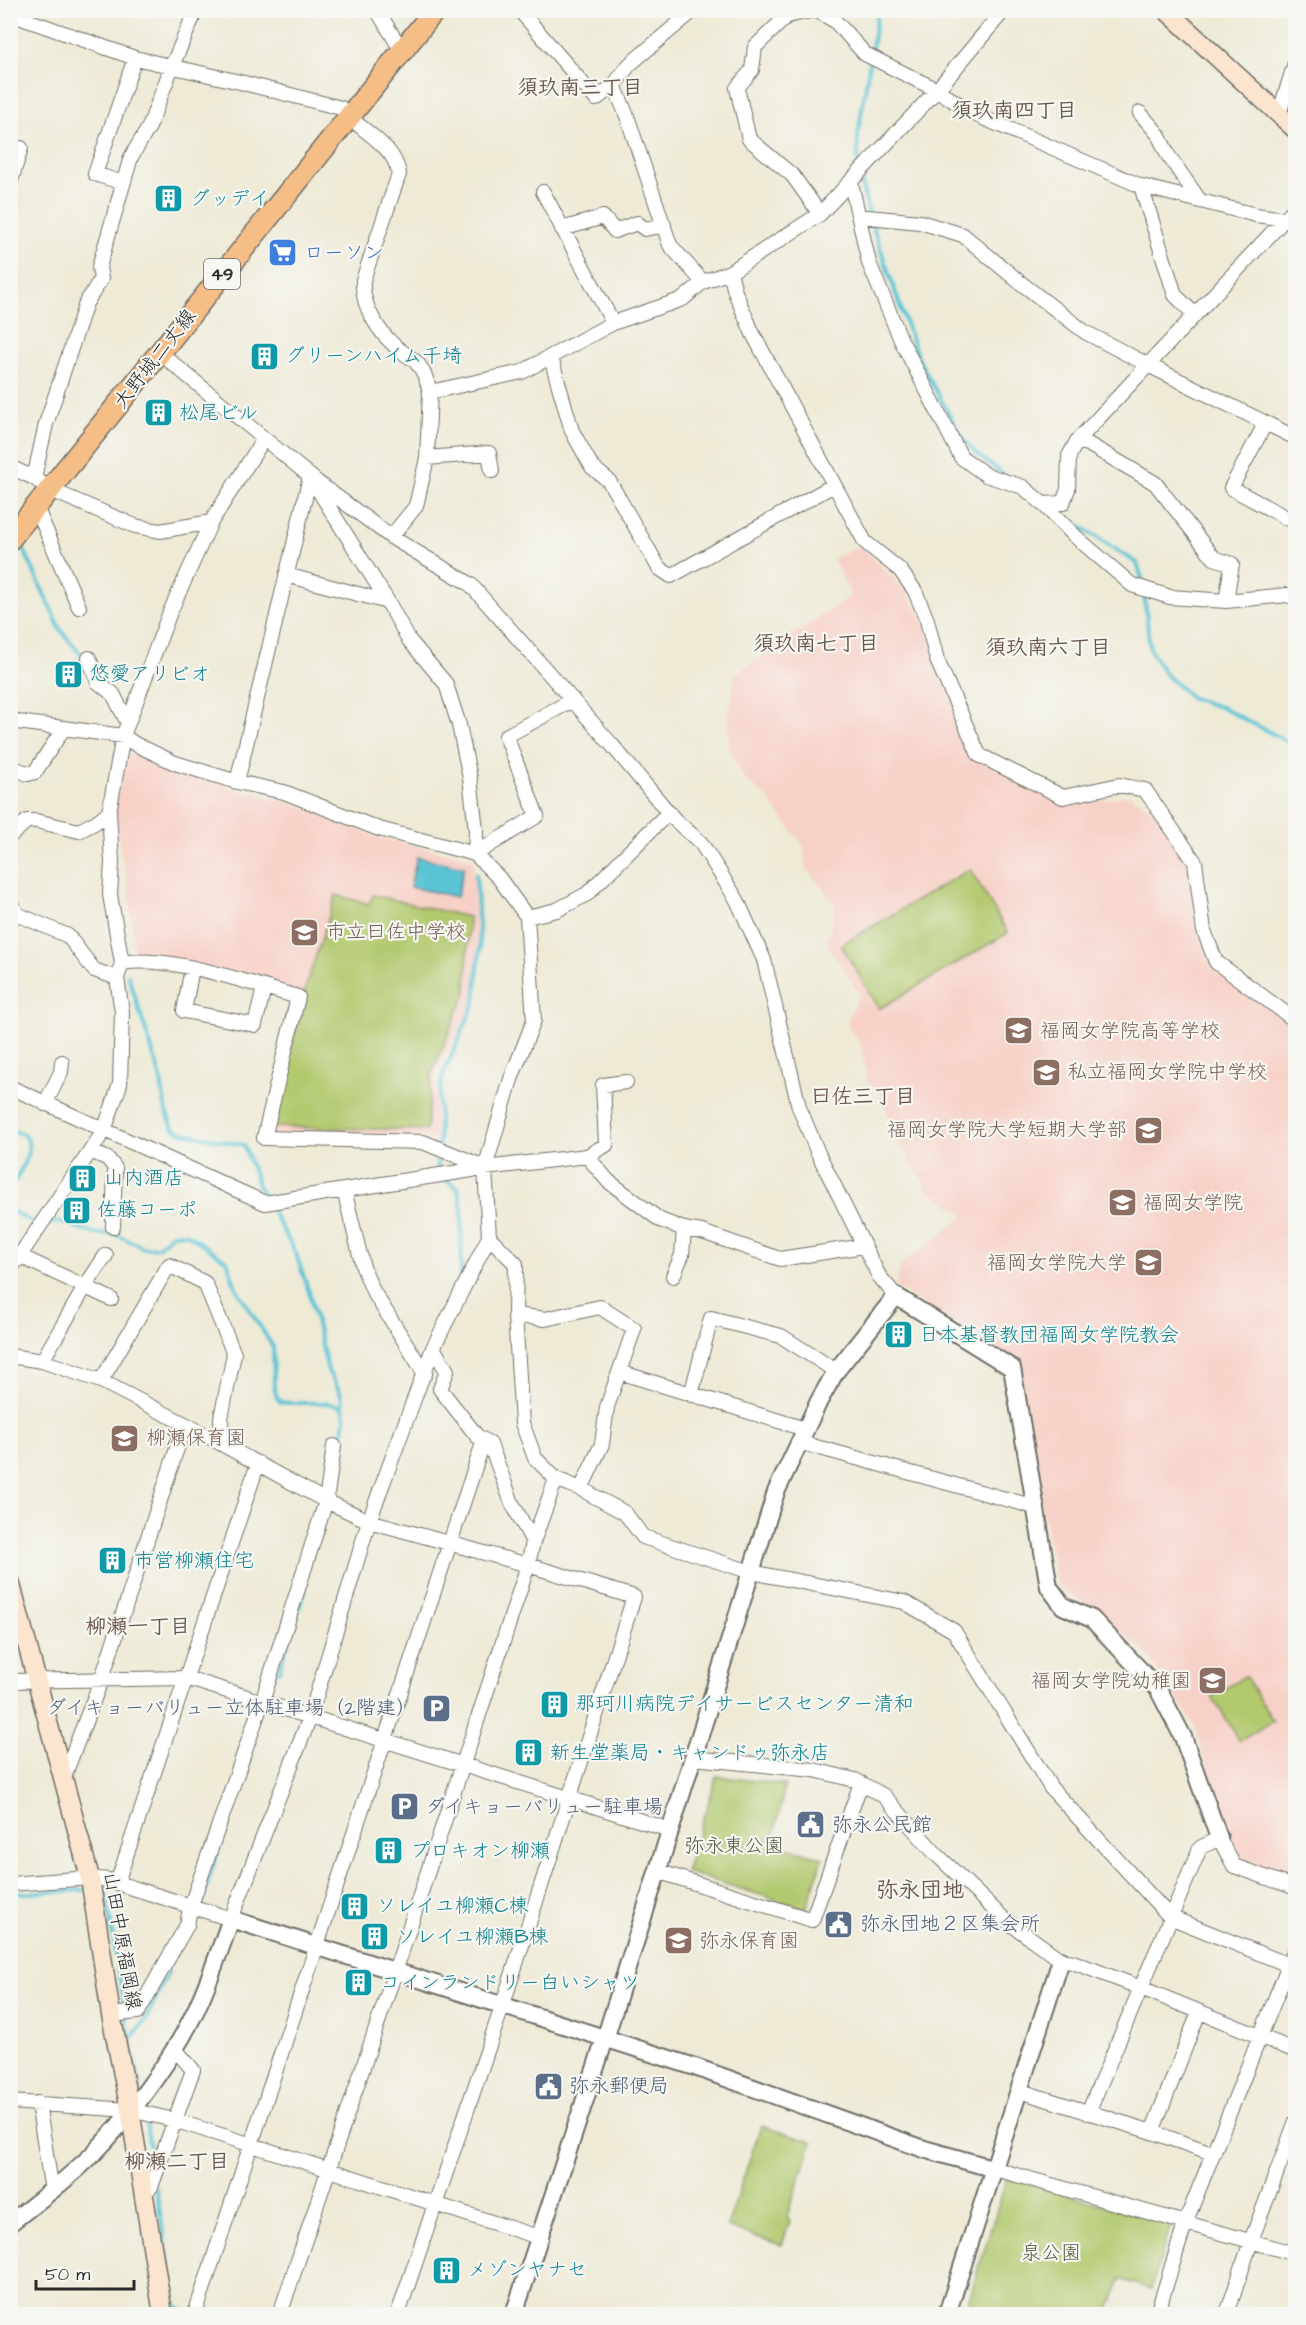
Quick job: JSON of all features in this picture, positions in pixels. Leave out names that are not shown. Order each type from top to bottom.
[{"type":"main road","name":"大野城二丈線","points":[[10,539],[435,10]]},
{"type":"main road","points":[[1166,10],[1296,130]]},
{"type":"main road","name":"山田中原福岡線","points":[[10,1581],[91,1886],[121,2014],[140,2106],[147,2189],[163,2314]]},
{"type":"street","points":[[34,478],[46,424],[86,303],[101,279],[99,267],[132,157],[149,127],[196,10]]},
{"type":"street","points":[[377,10],[402,51]]},
{"type":"street","points":[[524,10],[522,13],[596,99],[614,85],[629,65],[694,10]]},
{"type":"street","points":[[820,214],[793,176],[749,139],[737,88],[752,70],[755,47],[785,13],[815,10],[835,21],[865,54],[937,90],[974,114],[1141,186],[1290,222]]},
{"type":"street","points":[[430,392],[522,372],[613,323],[683,299],[703,282],[730,272],[820,214],[937,90],[1004,10]]},
{"type":"street","points":[[10,14],[135,58],[340,108],[348,118],[391,152],[397,163],[399,174],[363,280],[362,293],[366,308],[381,330],[399,350],[416,362],[424,374],[430,392],[427,458],[416,506],[392,537]]},
{"type":"street","points":[[123,183],[95,174],[135,58]]},
{"type":"street","points":[[1279,114],[1296,60]]},
{"type":"street","points":[[614,85],[627,116],[670,244],[703,282]]},
{"type":"street","points":[[1140,113],[1158,134],[1168,154],[1200,201]]},
{"type":"street","points":[[10,184],[21,148]]},
{"type":"street","points":[[850,183],[869,262],[901,340],[961,456],[986,475],[1023,488],[1132,585],[1170,597],[1226,601],[1287,595],[1296,598]]},
{"type":"street","points":[[1141,186],[1175,295],[1195,315]]},
{"type":"street","points":[[543,192],[613,323]]},
{"type":"street","points":[[1043,504],[1063,502],[1068,489],[1069,456],[1077,441],[1195,315],[1290,222],[1296,207]]},
{"type":"street","points":[[858,216],[920,222],[963,235],[1085,332],[1296,438]]},
{"type":"street","points":[[562,229],[603,217],[615,231],[638,224],[645,229],[664,225]]},
{"type":"street","points":[[730,272],[735,292],[753,334],[865,542],[900,570],[915,591],[927,620],[937,660],[979,755],[1063,797],[1119,785],[1145,790],[1195,862],[1204,931],[1216,962],[1296,1021]]},
{"type":"street","points":[[160,353],[310,477],[392,537],[470,584],[573,700],[668,813],[700,843],[737,900],[764,960],[799,1107],[818,1153],[879,1276],[896,1296],[1012,1368],[1049,1587],[1063,1606],[1092,1619],[1158,1689],[1183,1737],[1219,1838],[1234,1866],[1296,1888]]},
{"type":"street","points":[[551,358],[572,431],[592,467],[609,482],[660,568],[671,576],[834,485]]},
{"type":"street","points":[[1265,424],[1231,488],[1296,523]]},
{"type":"street","points":[[10,1270],[104,1131],[120,1084],[122,1012],[117,978],[122,963],[110,895],[112,862],[109,812],[123,736],[170,612],[211,522],[263,440]]},
{"type":"street","points":[[1077,441],[1088,444],[1155,483],[1214,558],[1232,564],[1226,601]]},
{"type":"street","points":[[427,458],[489,453],[492,471]]},
{"type":"street","points":[[10,466],[51,490],[135,526],[160,531],[211,522]]},
{"type":"street","points":[[237,782],[310,477]]},
{"type":"street","points":[[310,477],[409,640],[446,684],[459,724],[470,778],[476,830],[475,854]]},
{"type":"street","points":[[36,507],[79,608]]},
{"type":"street","points":[[286,575],[388,602]]},
{"type":"street","points":[[88,658],[98,682],[113,694],[128,723]]},
{"type":"street","points":[[475,854],[537,816],[506,736],[573,700]]},
{"type":"street","points":[[10,721],[123,736],[176,763],[237,782],[284,792],[379,829],[475,854],[499,878],[527,917],[534,1020],[511,1080],[485,1168],[489,1237],[433,1348],[369,1521],[310,1717],[207,1984],[175,2049],[140,2106],[52,2191],[10,2223]]},
{"type":"street","points":[[10,766],[28,774],[34,772],[64,728]]},
{"type":"street","points":[[10,836],[27,821],[79,831],[109,812]]},
{"type":"street","points":[[527,917],[557,910],[586,894],[668,813]]},
{"type":"street","points":[[10,902],[17,914],[68,936],[94,970],[117,978]]},
{"type":"street","points":[[122,963],[138,960],[192,968],[298,998],[264,1138],[423,1142],[485,1168]]},
{"type":"street","points":[[192,968],[184,1011],[255,1025],[264,988]]},
{"type":"street","points":[[45,1104],[62,1072],[62,1062]]},
{"type":"street","points":[[10,1088],[268,1202],[443,1174],[586,1156],[606,1145],[603,1085],[626,1082]]},
{"type":"street","points":[[91,1151],[108,1159],[115,1168],[112,1227]]},
{"type":"street","points":[[586,1156],[608,1181],[660,1220],[684,1229],[702,1232],[780,1259],[864,1246]]},
{"type":"street","points":[[344,1190],[363,1267],[373,1291],[425,1374]]},
{"type":"street","points":[[673,1276],[682,1255],[684,1229]]},
{"type":"street","points":[[489,1237],[516,1264],[515,1315],[522,1423],[535,1458],[556,1479],[581,1489],[625,1513],[643,1537],[751,1572],[904,1602],[954,1630],[1051,1788],[1170,1917],[1292,1967]]},
{"type":"street","points":[[42,1361],[106,1255]]},
{"type":"street","points":[[20,1256],[111,1299]]},
{"type":"street","points":[[102,1382],[169,1265],[205,1283],[234,1354],[221,1418],[222,1444]]},
{"type":"street","points":[[514,2314],[605,2039],[776,1492],[836,1371],[896,1296]]},
{"type":"street","points":[[515,1315],[545,1318],[600,1307],[634,1329],[607,1407],[602,1444],[581,1489]]},
{"type":"street","points":[[691,1395],[711,1318],[781,1336],[836,1371]]},
{"type":"street","points":[[433,1348],[447,1371],[440,1389],[477,1436],[490,1444],[512,1503],[532,1542]]},
{"type":"street","points":[[10,1356],[42,1361],[102,1382],[369,1521],[634,1597],[502,2007],[398,2314]]},
{"type":"street","points":[[619,1372],[691,1395],[802,1436],[1035,1507]]},
{"type":"street","points":[[63,1779],[102,1678],[185,1424]]},
{"type":"street","points":[[196,2313],[484,1440]]},
{"type":"street","points":[[121,2014],[138,2012],[187,1925],[190,1908],[331,1503],[334,1446]]},
{"type":"street","points":[[117,1883],[258,1463]]},
{"type":"street","points":[[280,2314],[463,1766],[528,1565],[532,1542],[556,1479]]},
{"type":"street","points":[[10,1681],[186,1678],[670,1830]]},
{"type":"street","points":[[693,1758],[814,1770],[861,1783],[884,1796],[952,1870],[1004,1919],[1061,1960],[1073,1962],[1141,1988],[1296,2051]]},
{"type":"street","points":[[657,1871],[812,1920],[861,1783]]},
{"type":"street","points":[[1088,2113],[1200,1848],[1219,1838]]},
{"type":"street","points":[[10,1884],[91,1886],[117,1883],[695,2067],[924,2149],[1296,2253]]},
{"type":"street","points":[[1156,2314],[1186,2221],[1258,2037],[1292,1967],[1296,1947]]},
{"type":"street","points":[[947,2314],[1061,1960]]},
{"type":"street","points":[[1152,2132],[1199,2012]]},
{"type":"street","points":[[147,2189],[157,2168],[192,2070],[175,2049]]},
{"type":"street","points":[[1020,2091],[1212,2153]]},
{"type":"street","points":[[10,2102],[140,2106],[174,2120],[541,2238]]},
{"type":"street","points":[[39,2103],[52,2191]]},
{"type":"street","points":[[1227,2314],[1251,2241],[1296,2121]]},
{"type":"street","points":[[1294,2314],[1296,2308]]},
{"type":"shaded area","name":"福岡女学院","points":[[861,546],[903,588],[922,618],[977,758],[1067,806],[1131,795],[1153,810],[1188,864],[1205,951],[1218,974],[1295,1027],[1295,1878],[1233,1854],[1225,1839],[1196,1727],[1144,1651],[1104,1617],[1057,1587],[1016,1363],[895,1287],[901,1264],[966,1215],[929,1191],[901,1146],[878,1089],[867,1082],[861,1044],[846,1023],[860,994],[827,944],[835,905],[806,867],[803,845],[767,798],[745,780],[728,747],[729,717],[735,674],[851,596],[833,558]]},
{"type":"shaded area","name":"市立曰佐中学校","points":[[133,752],[175,770],[304,807],[374,836],[472,859],[479,912],[475,1000],[436,1071],[436,1139],[270,1134],[303,995],[179,958],[134,953],[130,898],[114,817],[122,762]]},
{"type":"green space","points":[[970,869],[1008,933],[879,1009],[841,945]]},
{"type":"green space","points":[[336,895],[369,904],[373,895],[469,917],[466,992],[432,1073],[426,1130],[274,1127],[306,986]]},
{"type":"green space","points":[[1245,1676],[1273,1721],[1240,1741],[1212,1697]]},
{"type":"green space","name":"弥永東公園","points":[[717,1776],[785,1785],[773,1843],[823,1858],[806,1909],[686,1872]]},
{"type":"green space","points":[[761,2126],[812,2142],[787,2216],[790,2221],[782,2245],[727,2227]]},
{"type":"green space","name":"泉公園","points":[[1007,2178],[1171,2224],[1151,2289],[1121,2279],[1107,2314],[999,2314],[968,2302]]},
{"type":"water","points":[[417,857],[464,867],[457,897],[410,887]]},
{"type":"waterway","points":[[858,167],[858,134],[878,10]]},
{"type":"waterway","points":[[860,177],[869,214]]},
{"type":"waterway","points":[[871,221],[918,358],[962,438],[979,456],[1004,475]]},
{"type":"waterway","points":[[1065,517],[1137,563],[1144,585]]},
{"type":"waterway","points":[[21,543],[60,629],[84,658]]},
{"type":"waterway","points":[[1144,593],[1150,650],[1165,674],[1192,698],[1223,708],[1296,746]]},
{"type":"waterway","points":[[439,1146],[439,1099],[443,1075],[475,1002],[480,946],[476,874]]},
{"type":"waterway","points":[[128,975],[160,1075],[166,1111],[173,1128],[183,1133],[244,1145],[265,1198]]},
{"type":"waterway","points":[[10,1131],[21,1133],[27,1139],[29,1146],[24,1164],[10,1189]]},
{"type":"waterway","points":[[439,1154],[437,1165],[440,1172]]},
{"type":"waterway","points":[[444,1179],[458,1188],[462,1209],[461,1280]]},
{"type":"waterway","points":[[270,1207],[296,1254],[310,1295],[328,1371],[340,1392],[344,1410]]},
{"type":"waterway","points":[[10,1210],[36,1224]]},
{"type":"waterway","points":[[46,1223],[61,1222],[96,1234],[115,1234],[145,1248],[158,1247],[172,1234],[186,1233],[227,1261],[236,1288],[273,1347],[274,1386],[277,1398],[281,1402],[337,1405],[344,1410],[345,1419],[334,1487]]},
{"type":"waterway","points":[[279,1671],[305,1589]]},
{"type":"waterway","points":[[192,1929],[222,1837]]},
{"type":"waterway","points":[[97,1889],[105,1889],[125,2009]]},
{"type":"waterway","points":[[10,1894],[86,1890]]},
{"type":"waterway","points":[[140,2089],[130,2040],[146,2019],[168,1972]]},
{"type":"waterway","points":[[126,2017],[130,2039]]},
{"type":"waterway","points":[[145,2117],[153,2166]]},
{"type":"waterway","points":[[156,2188],[175,2305],[188,2314]]},
{"type":"place","name":"グッデイ","points":[[169,199]]},
{"type":"place","name":"ローソン","points":[[283,253]]},
{"type":"place","name":"グリーンハイム千埼","points":[[264,356]]},
{"type":"place","name":"松尾ビル","points":[[158,413]]},
{"type":"place","name":"悠愛アリビオ","points":[[69,674]]},
{"type":"place","name":"市立曰佐中学校","points":[[305,932]]},
{"type":"place","name":"福岡女学院高等学校","points":[[1019,1031]]},
{"type":"place","name":"私立福岡女学院中学校","points":[[1046,1072]]},
{"type":"place","name":"福岡女学院大学短期大学部","points":[[1148,1130]]},
{"type":"place","name":"山内酒店","points":[[83,1178]]},
{"type":"place","name":"福岡女学院","points":[[1122,1203]]},
{"type":"place","name":"佐藤コーポ","points":[[76,1210]]},
{"type":"place","name":"福岡女学院大学","points":[[1148,1263]]},
{"type":"place","name":"日本基督教団福岡女学院教会","points":[[898,1335]]},
{"type":"place","name":"柳瀬保育園","points":[[125,1438]]},
{"type":"place","name":"市営柳瀬住宅","points":[[113,1561]]},
{"type":"place","name":"福岡女学院幼稚園","points":[[1212,1681]]},
{"type":"place","name":"那珂川病院デイサービスセンター清和","points":[[554,1704]]},
{"type":"place","name":"ダイキョーバリュー立体駐車場（2階建）","points":[[437,1708]]},
{"type":"place","name":"新生堂薬局・キャンドゥ弥永店","points":[[529,1753]]},
{"type":"place","name":"ダイキョーバリュー駐車場","points":[[404,1807]]},
{"type":"place","name":"弥永公民館","points":[[811,1825]]},
{"type":"place","name":"プロキオン柳瀬","points":[[389,1851]]},
{"type":"place","name":"ソレイユ柳瀬C棟","points":[[355,1906]]},
{"type":"place","name":"弥永団地２区集会所","points":[[839,1924]]},
{"type":"place","name":"ソレイユ柳瀬B棟","points":[[375,1937]]},
{"type":"place","name":"弥永保育園","points":[[678,1941]]},
{"type":"place","name":"コインランドリー白いシャツ","points":[[359,1983]]},
{"type":"place","name":"弥永郵便局","points":[[548,2086]]},
{"type":"place","name":"メゾンヤナセ","points":[[446,2270]]},
{"type":"district","name":"須玖南三丁目","points":[[580,87]]},
{"type":"district","name":"須玖南四丁目","points":[[1014,110]]},
{"type":"district","name":"須玖南七丁目","points":[[816,643]]},
{"type":"district","name":"須玖南六丁目","points":[[1048,647]]},
{"type":"district","name":"曰佐三丁目","points":[[863,1096]]},
{"type":"district","name":"柳瀬一丁目","points":[[138,1626]]},
{"type":"district","name":"弥永団地","points":[[920,1890]]},
{"type":"district","name":"柳瀬二丁目","points":[[177,2161]]}]
